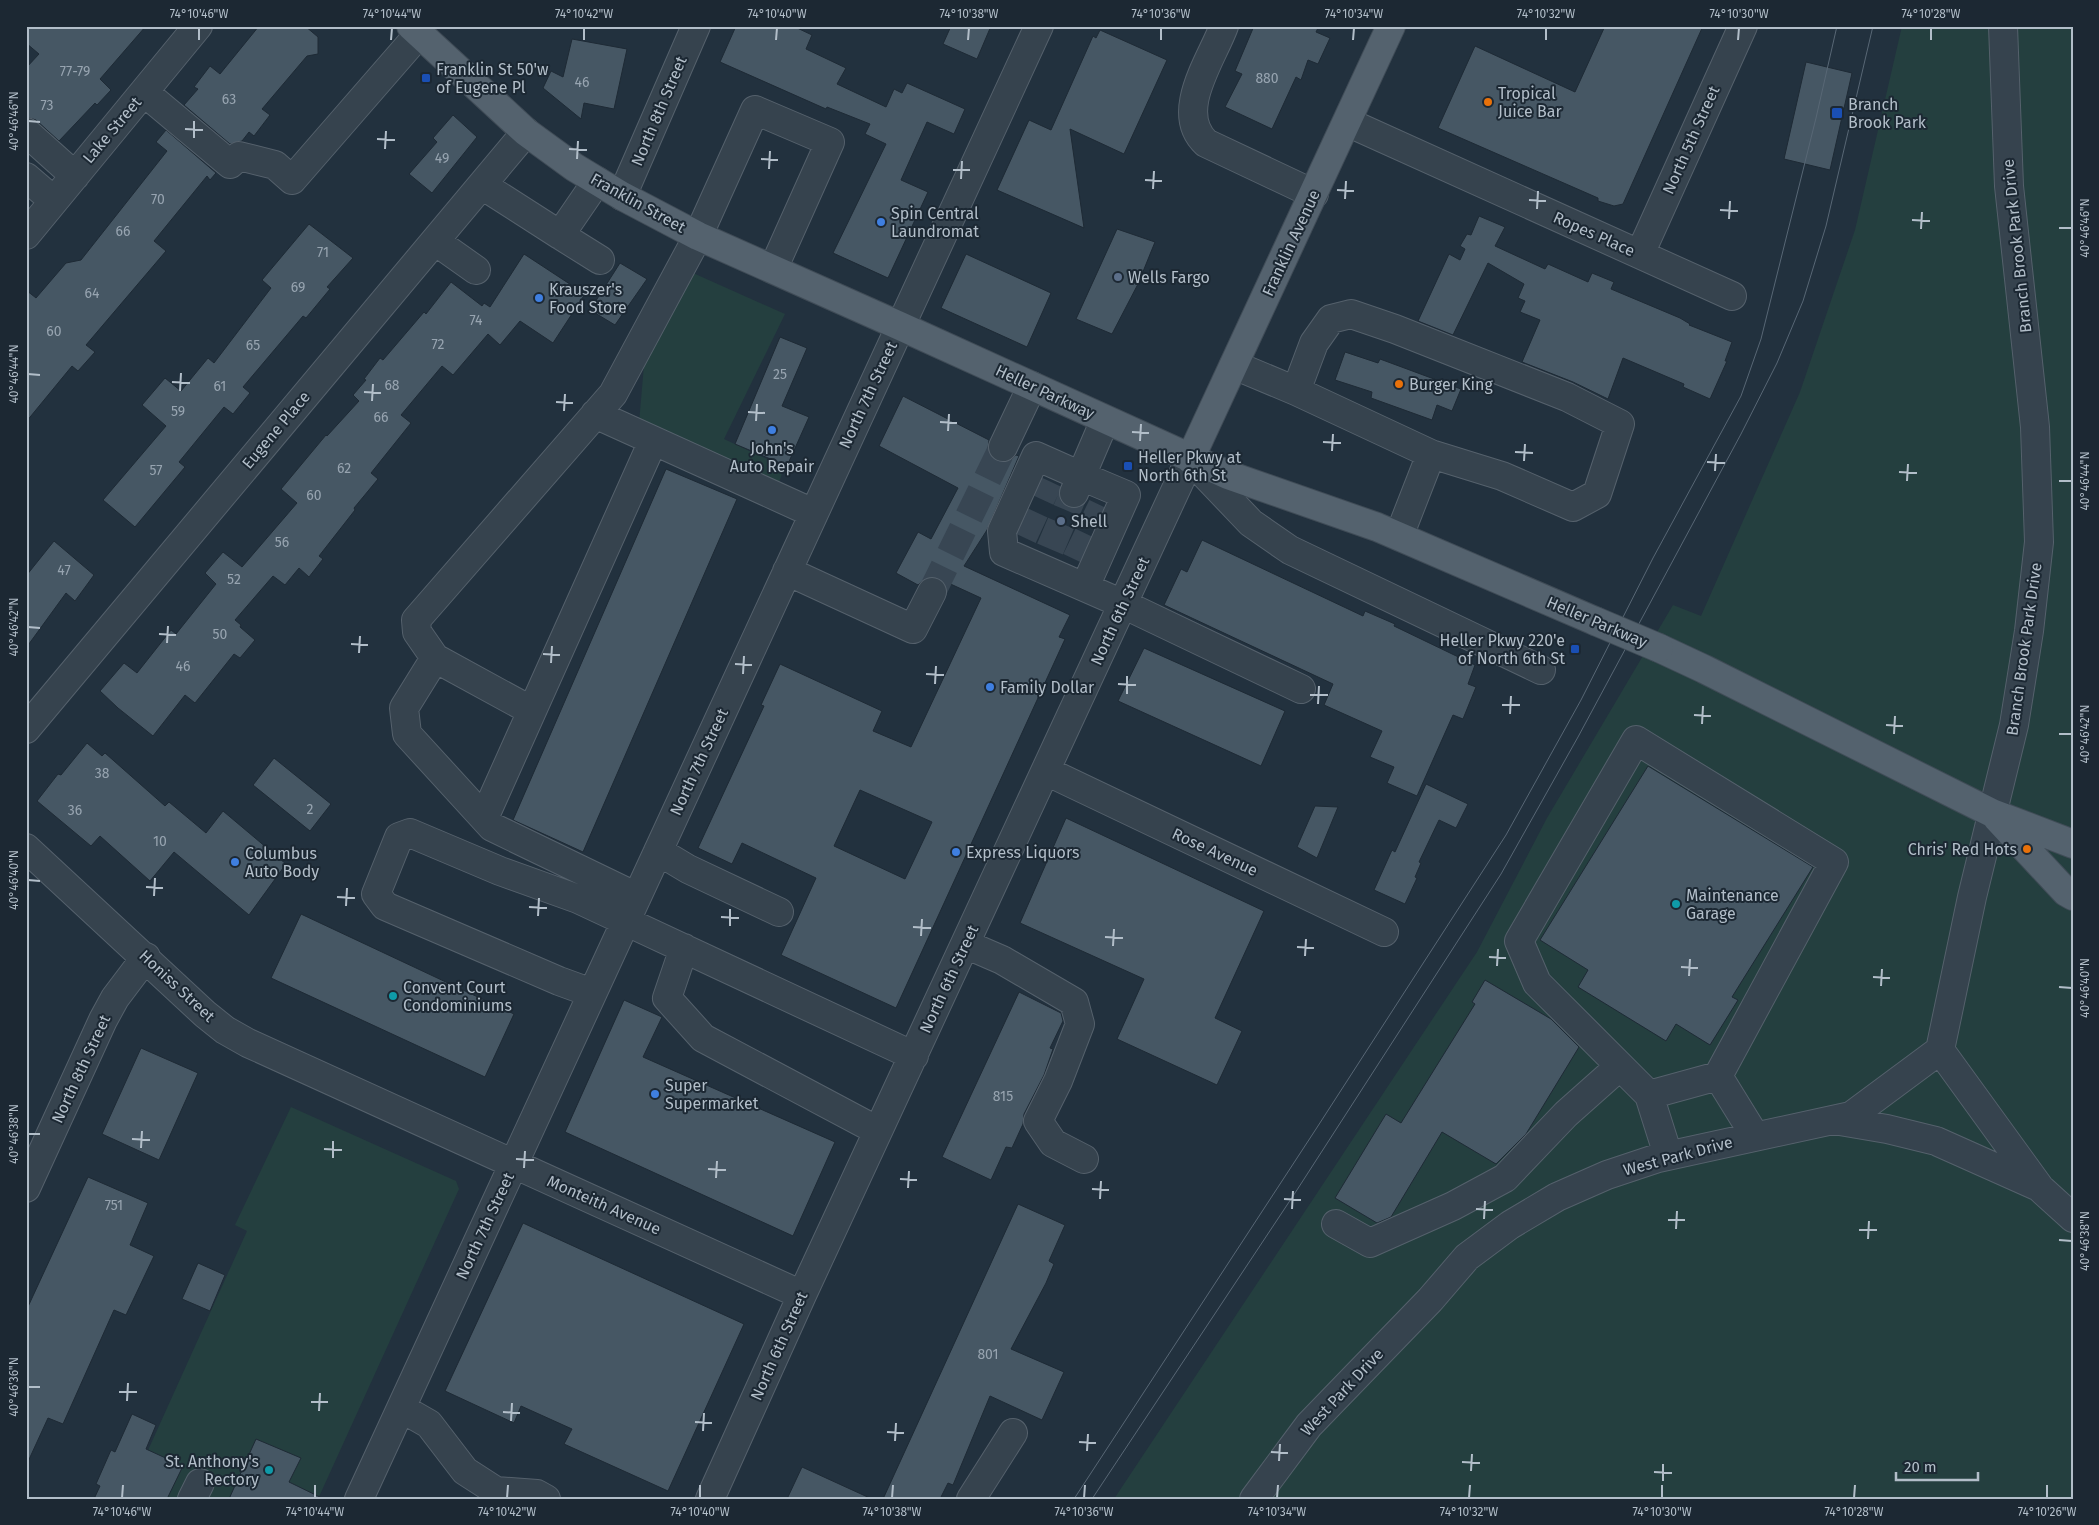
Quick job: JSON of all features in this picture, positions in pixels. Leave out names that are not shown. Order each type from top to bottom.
[{"type":"main road","name":"Franklin Avenue","points":[[1190,459],[1391,26]]},
{"type":"main road","name":"Franklin Street","points":[[415,30],[526,132],[574,167],[622,196],[698,236],[900,326]]},
{"type":"main road","name":"Heller Parkway","points":[[900,326],[1190,459],[1261,488],[1399,536],[1659,648],[1992,813],[2073,844]]},
{"type":"main road","name":"Heller Parkway","points":[[1992,813],[2066,892],[2073,896]]},
{"type":"street","name":"Lake Street","points":[[26,234],[198,26]]},
{"type":"street","name":"North 8th Street","points":[[622,196],[696,26]]},
{"type":"street","name":"North 7th Street","points":[[359,1499],[1039,26]]},
{"type":"street","points":[[1224,26],[1195,94],[1194,115],[1199,137],[1206,143],[1314,194]]},
{"type":"street","name":"North 5th Street","points":[[1640,254],[1743,26]]},
{"type":"street","name":"Branch Brook Park Drive","points":[[1940,1050],[1972,897],[2014,725],[2039,542],[2036,427],[2009,186],[2003,26]]},
{"type":"street","points":[[144,92],[230,164],[239,156],[248,158],[275,165],[292,180],[415,30]]},
{"type":"street","points":[[532,711],[435,658],[416,632],[416,620],[613,394],[698,236],[755,110],[830,142],[773,269]]},
{"type":"street","name":"Ropes Place","points":[[1347,122],[1732,296]]},
{"type":"street","points":[[26,132],[75,176]]},
{"type":"street","name":"Eugene Place","points":[[26,729],[526,132]]},
{"type":"street","points":[[26,177],[54,201]]},
{"type":"street","points":[[560,235],[597,181]]},
{"type":"street","points":[[482,185],[600,260]]},
{"type":"street","points":[[435,240],[476,270]]},
{"type":"street","points":[[1234,365],[1296,391],[1431,454],[1502,476],[1573,507],[1597,494],[1620,424],[1567,397],[1395,329],[1351,314],[1331,318],[1314,343],[1296,391]]},
{"type":"street","points":[[1003,447],[1032,386]]},
{"type":"street","points":[[595,414],[814,513]]},
{"type":"street","points":[[1078,484],[1105,420]]},
{"type":"street","points":[[484,818],[653,441]]},
{"type":"street","points":[[1399,536],[1431,454]]},
{"type":"street","points":[[1076,576],[1126,495],[1106,497],[1052,473],[1036,456],[1002,531],[1004,552],[1019,547],[1045,559],[1123,604],[1301,689]]},
{"type":"street","name":"North 6th Street","points":[[710,1499],[878,1131],[1190,459]]},
{"type":"street","name":"Heller Parkway","points":[[1190,459],[1251,522],[1290,550],[1541,670]]},
{"type":"street","points":[[787,571],[913,629],[932,592]]},
{"type":"street","points":[[435,658],[404,708],[407,734],[492,827],[631,909],[684,948],[914,1056]]},
{"type":"street","points":[[1649,1095],[1718,1076],[1834,862],[1636,740],[1519,941],[1537,983],[1649,1095],[1668,1155]]},
{"type":"street","name":"Rose Avenue","points":[[1046,771],[1384,932]]},
{"type":"street","points":[[592,993],[559,981],[385,906],[376,894],[399,837],[410,833],[500,871],[578,899],[631,909]]},
{"type":"street","name":"Honiss Street","points":[[26,848],[146,957],[205,1014],[225,1030],[248,1043],[352,1090]]},
{"type":"street","points":[[658,851],[688,869],[779,912]]},
{"type":"street","points":[[966,944],[1002,960],[1074,1002],[1080,1024],[1058,1081],[1038,1121],[1053,1143],[1084,1158]]},
{"type":"street","points":[[684,948],[667,998],[703,1038],[878,1131]]},
{"type":"street","name":"North 8th Street","points":[[26,1188],[103,1020],[115,998],[146,957]]},
{"type":"street","points":[[1940,1050],[2040,1188],[2073,1218]]},
{"type":"street","name":"West Park Drive","points":[[1254,1499],[1309,1425],[1430,1300],[1466,1257],[1510,1225],[1557,1198],[1607,1175],[1668,1155],[1851,1116],[1940,1050]]},
{"type":"street","points":[[1336,1224],[1370,1243],[1453,1206],[1505,1178],[1566,1114],[1620,1066]]},
{"type":"street","points":[[1718,1076],[1756,1136]]},
{"type":"street","name":"Monteith Avenue","points":[[352,1090],[802,1296]]},
{"type":"street","points":[[1833,1120],[1887,1129],[1936,1141],[2040,1188]]},
{"type":"street","points":[[401,1408],[429,1424],[465,1471],[496,1491],[537,1494],[546,1499]]},
{"type":"street","points":[[971,1499],[1013,1433]]},
{"type":"green space","name":"Branch Brook Park","points":[[1902,26],[2073,26],[2073,1499],[1114,1499],[1477,952],[1547,818],[1673,605],[1701,616],[1800,392],[1855,230]]},
{"type":"green space","points":[[693,273],[785,314],[724,439],[784,467],[779,483],[639,423],[644,365]]},
{"type":"green space","points":[[291,1107],[456,1181],[459,1189],[318,1499],[126,1499],[247,1231],[235,1225]]},
{"type":"building","points":[[26,26],[146,26],[100,79],[111,90],[97,105],[95,103],[59,141],[36,120],[26,117],[26,68],[39,54],[26,43]]},
{"type":"building","points":[[259,26],[305,26],[318,37],[318,54],[307,56],[262,109],[270,115],[254,136],[249,132],[242,141],[230,144],[184,105],[198,89],[194,87],[210,66],[220,74]]},
{"type":"building","points":[[736,26],[793,26],[812,35],[806,49],[846,68],[837,84],[886,107],[894,89],[902,93],[907,83],[965,109],[954,134],[927,122],[901,180],[928,192],[888,278],[833,253],[886,144],[865,134],[870,124],[827,107],[826,109],[720,62]]},
{"type":"building","points":[[951,26],[991,26],[977,59],[943,44]]},
{"type":"building","points":[[1254,26],[1319,26],[1316,32],[1330,38],[1318,64],[1308,60],[1301,80],[1296,77],[1272,129],[1225,107],[1242,74],[1235,71]]},
{"type":"building","points":[[1605,26],[1703,26],[1623,204],[1614,206],[1598,201],[1598,198],[1438,128],[1475,46],[1575,92]]},
{"type":"building","points":[[1100,30],[1167,60],[1124,154],[1070,129],[1084,228],[997,190],[1029,120],[1051,130],[1093,36],[1096,38]]},
{"type":"building","points":[[572,39],[627,49],[614,109],[584,103],[581,119],[543,88],[551,71],[563,77]]},
{"type":"building","points":[[1806,62],[1852,73],[1830,170],[1784,159]]},
{"type":"building","points":[[453,115],[477,137],[432,193],[409,174],[437,142],[433,138]]},
{"type":"building","points":[[166,130],[216,173],[210,180],[207,176],[154,241],[166,251],[86,345],[95,352],[78,371],[72,366],[26,422],[26,290],[36,298],[66,263],[81,260],[167,151],[156,142]]},
{"type":"building","points":[[1479,216],[1505,227],[1495,246],[1545,269],[1548,264],[1588,282],[1592,273],[1614,282],[1611,289],[1680,318],[1689,325],[1732,342],[1725,361],[1727,361],[1710,399],[1683,387],[1684,384],[1623,358],[1608,399],[1573,382],[1522,362],[1540,320],[1520,312],[1525,301],[1518,298],[1524,284],[1488,263],[1453,335],[1418,321],[1449,254],[1460,260],[1465,249],[1460,246],[1467,234],[1471,235]]},
{"type":"building","points":[[309,224],[353,258],[327,287],[330,289],[306,318],[303,316],[243,387],[250,393],[233,414],[224,407],[179,462],[185,467],[135,527],[103,500],[166,426],[142,405],[165,378],[181,391],[208,358],[214,363],[271,288],[262,280]]},
{"type":"building","name":"Wells Fargo","points":[[1117,229],[1155,242],[1138,284],[1112,334],[1076,319]]},
{"type":"building","points":[[524,254],[585,294],[553,343],[520,321],[500,345],[488,334],[453,375],[442,366],[401,415],[411,423],[371,473],[378,479],[319,556],[323,559],[309,577],[299,568],[285,585],[273,576],[235,620],[255,640],[240,658],[234,654],[195,703],[185,695],[153,736],[118,708],[100,691],[124,663],[137,673],[171,630],[176,634],[216,584],[205,573],[223,552],[242,567],[297,503],[281,489],[326,435],[359,401],[353,395],[366,380],[364,379],[380,358],[383,360],[424,312],[426,314],[451,282],[482,306],[484,303],[490,307]]},
{"type":"building","points":[[966,254],[1051,293],[1027,347],[941,308]]},
{"type":"building","points":[[620,263],[647,279],[615,325],[590,310]]},
{"type":"building","points":[[780,337],[807,348],[782,406],[809,417],[787,466],[735,444]]},
{"type":"building","name":"Burger King","points":[[1345,352],[1378,363],[1380,359],[1461,389],[1452,411],[1437,405],[1432,420],[1371,398],[1372,392],[1335,380]]},
{"type":"building","points":[[903,396],[989,440],[988,449],[990,456],[996,461],[1005,462],[1011,460],[1016,455],[1019,456],[987,530],[964,566],[1070,615],[1059,637],[1065,639],[896,1008],[781,955],[816,878],[742,843],[732,864],[698,848],[764,706],[761,705],[780,664],[882,711],[873,731],[911,747],[981,598],[939,578],[932,576],[924,579],[918,585],[896,573],[918,532],[931,539],[958,488],[879,446]],"holes":[[[860,790],[932,822],[905,879],[834,846]]]},
{"type":"building","points":[[666,469],[737,499],[583,852],[513,820]]},
{"type":"building","points":[[1202,540],[1363,616],[1365,611],[1395,624],[1394,626],[1475,665],[1468,684],[1476,687],[1463,719],[1453,715],[1417,796],[1387,783],[1394,767],[1370,757],[1382,731],[1324,705],[1333,684],[1164,605],[1181,569],[1187,572]]},
{"type":"building","points":[[54,541],[94,575],[75,601],[66,593],[26,648],[26,576]]},
{"type":"building","points":[[1144,648],[1285,711],[1261,766],[1118,701]]},
{"type":"building","points":[[87,743],[102,756],[105,753],[165,806],[169,802],[206,833],[223,811],[286,864],[249,915],[174,852],[150,881],[100,836],[91,846],[37,801],[58,774],[61,775]]},
{"type":"building","points":[[274,758],[331,804],[310,831],[253,785]]},
{"type":"building","name":"Maintenance Garage","points":[[1648,766],[1813,867],[1732,997],[1738,1000],[1710,1045],[1676,1024],[1666,1041],[1578,987],[1588,970],[1540,940]]},
{"type":"building","points":[[1426,784],[1468,804],[1456,828],[1439,820],[1419,862],[1421,863],[1415,877],[1417,878],[1405,904],[1374,890],[1392,850],[1395,852]]},
{"type":"building","points":[[1315,806],[1338,807],[1317,858],[1297,847]]},
{"type":"building","points":[[1066,818],[1264,911],[1215,1018],[1242,1031],[1217,1085],[1117,1039],[1144,979],[1020,923]]},
{"type":"building","name":"Convent Court Condominiums","points":[[301,914],[514,1014],[485,1077],[271,978]]},
{"type":"building","points":[[1485,980],[1551,1019],[1579,1047],[1526,1134],[1496,1164],[1442,1132],[1391,1217],[1377,1223],[1335,1198],[1386,1114],[1401,1123],[1475,1004],[1472,1002]]},
{"type":"building","points":[[1019,992],[1061,1013],[1063,1021],[1050,1048],[1053,1049],[1044,1075],[1024,1114],[1023,1124],[1012,1148],[1006,1147],[991,1180],[942,1157]]},
{"type":"building","name":"Super Supermarket","points":[[624,1000],[662,1017],[643,1057],[835,1142],[793,1236],[565,1132]]},
{"type":"building","points":[[141,1048],[198,1073],[159,1160],[102,1134]]},
{"type":"building","points":[[88,1177],[148,1203],[130,1245],[154,1256],[126,1315],[114,1310],[63,1424],[48,1418],[26,1466],[26,1311]]},
{"type":"building","points":[[1018,1204],[1065,1225],[1049,1261],[1054,1264],[1046,1283],[1011,1349],[1064,1372],[1042,1420],[990,1396],[953,1485],[948,1483],[940,1499],[883,1499]]},
{"type":"building","points":[[523,1223],[744,1324],[668,1491],[564,1444],[572,1429],[521,1406],[514,1423],[445,1391]]},
{"type":"building","points":[[198,1263],[225,1275],[210,1311],[182,1299]]},
{"type":"building","points":[[132,1414],[156,1425],[146,1449],[183,1466],[167,1499],[94,1499],[100,1486],[96,1484],[111,1450],[115,1452]]},
{"type":"building","name":"St. Anthony's Rectory","points":[[256,1439],[301,1458],[289,1482],[324,1499],[229,1499]]},
{"type":"building","points":[[802,1467],[872,1499],[787,1499]]},
{"type":"tunnel","points":[[932,592],[1003,447]]},
{"type":"tunnel","points":[[1023,537],[1049,481]]},
{"type":"tunnel","points":[[1050,549],[1074,493]]},
{"type":"tunnel","points":[[1076,560],[1102,506]]},
{"type":"tram line","points":[[1074,1499],[1506,835],[1581,700],[1653,558],[1741,396],[1761,339],[1837,26]]},
{"type":"tram line","points":[[1092,1499],[1295,1193],[1501,874],[1578,737],[1741,434],[1777,363],[1803,301],[1826,226],[1873,26]]},
{"type":"place","name":"Franklin St 50'w of Eugene Pl","points":[[426,78]]},
{"type":"place","name":"Tropical Juice Bar","points":[[1488,102]]},
{"type":"place","name":"Branch Brook Park","points":[[1837,113]]},
{"type":"place","name":"Spin Central Laundromat","points":[[881,222]]},
{"type":"place","name":"Wells Fargo","points":[[1118,277]]},
{"type":"place","name":"Krauszer's Food Store","points":[[539,298]]},
{"type":"place","name":"Burger King","points":[[1399,384]]},
{"type":"place","name":"John's Auto Repair","points":[[772,430]]},
{"type":"place","name":"Heller Pkwy at North 6th St","points":[[1128,466]]},
{"type":"place","name":"Shell","points":[[1061,521]]},
{"type":"place","name":"Heller Pkwy 220'e of North 6th St","points":[[1575,649]]},
{"type":"place","name":"Family Dollar","points":[[990,687]]},
{"type":"place","name":"Chris' Red Hots","points":[[2027,849]]},
{"type":"place","name":"Express Liquors","points":[[956,852]]},
{"type":"place","name":"Columbus Auto Body","points":[[235,862]]},
{"type":"place","name":"Maintenance Garage","points":[[1676,904]]},
{"type":"place","name":"Convent Court Condominiums","points":[[393,996]]},
{"type":"place","name":"Super Supermarket","points":[[655,1094]]},
{"type":"place","name":"St. Anthony's Rectory","points":[[269,1470]]}]
